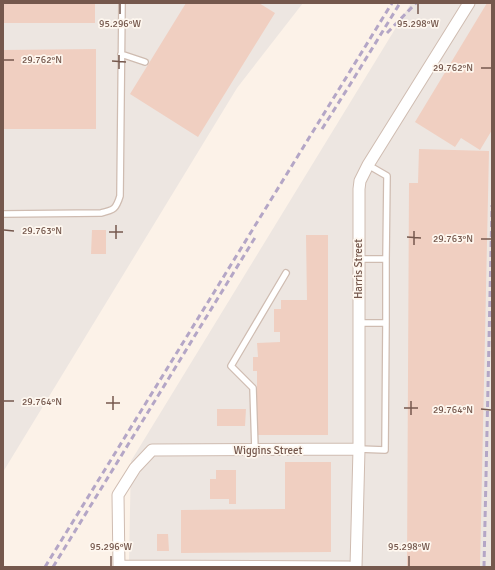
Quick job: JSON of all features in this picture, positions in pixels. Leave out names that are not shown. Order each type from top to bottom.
[{"type":"street","name":"Harris Street","points":[[356,567],[359,449],[358,189],[360,181],[368,165],[469,3]]},
{"type":"street","name":"Wiggins Street","points":[[120,567],[118,495],[135,468],[152,450],[359,449]]},
{"type":"street","points":[[120,567],[349,567]]},
{"type":"lane","points":[[3,214],[101,213],[111,211],[117,206],[120,196],[122,3]]},
{"type":"lane","points":[[121,54],[145,62]]},
{"type":"lane","points":[[359,449],[385,450],[387,176],[368,165]]},
{"type":"lane","points":[[358,259],[386,259]]},
{"type":"lane","points":[[255,450],[253,388],[231,366],[286,273]]},
{"type":"lane","points":[[358,323],[386,323]]},
{"type":"shaded area","points":[[3,3],[303,3],[237,88],[3,472]]},
{"type":"shaded area","points":[[411,3],[492,3],[492,567],[362,567],[362,561],[129,560],[131,461]]},
{"type":"building","points":[[3,3],[95,3],[95,23],[3,23]]},
{"type":"building","points":[[186,3],[259,3],[275,13],[198,137],[130,94]]},
{"type":"building","points":[[487,3],[492,4],[492,130],[480,150],[461,138],[455,147],[415,122]]},
{"type":"building","points":[[96,49],[96,129],[3,129],[3,50]]},
{"type":"building","points":[[419,149],[489,151],[480,567],[407,567],[409,183],[418,183]]},
{"type":"building","points":[[92,230],[106,230],[106,254],[91,254]]},
{"type":"building","points":[[306,235],[328,235],[328,435],[257,435],[257,371],[253,371],[253,357],[258,357],[257,343],[280,342],[280,332],[274,332],[274,309],[281,309],[281,300],[307,300]]},
{"type":"building","points":[[217,409],[246,409],[245,426],[217,426]]},
{"type":"building","points":[[285,462],[331,462],[331,552],[181,553],[181,510],[285,509]]},
{"type":"building","points":[[216,470],[236,470],[236,504],[229,504],[229,499],[210,499],[210,479],[216,479]]},
{"type":"building","points":[[157,534],[168,534],[169,551],[157,551]]},
{"type":"railway","points":[[45,567],[392,3]]},
{"type":"railway","points":[[322,129],[400,3]]},
{"type":"railway","points":[[387,33],[416,3]]},
{"type":"railway","points":[[484,567],[492,205]]},
{"type":"railway","points":[[53,567],[256,236]]}]
